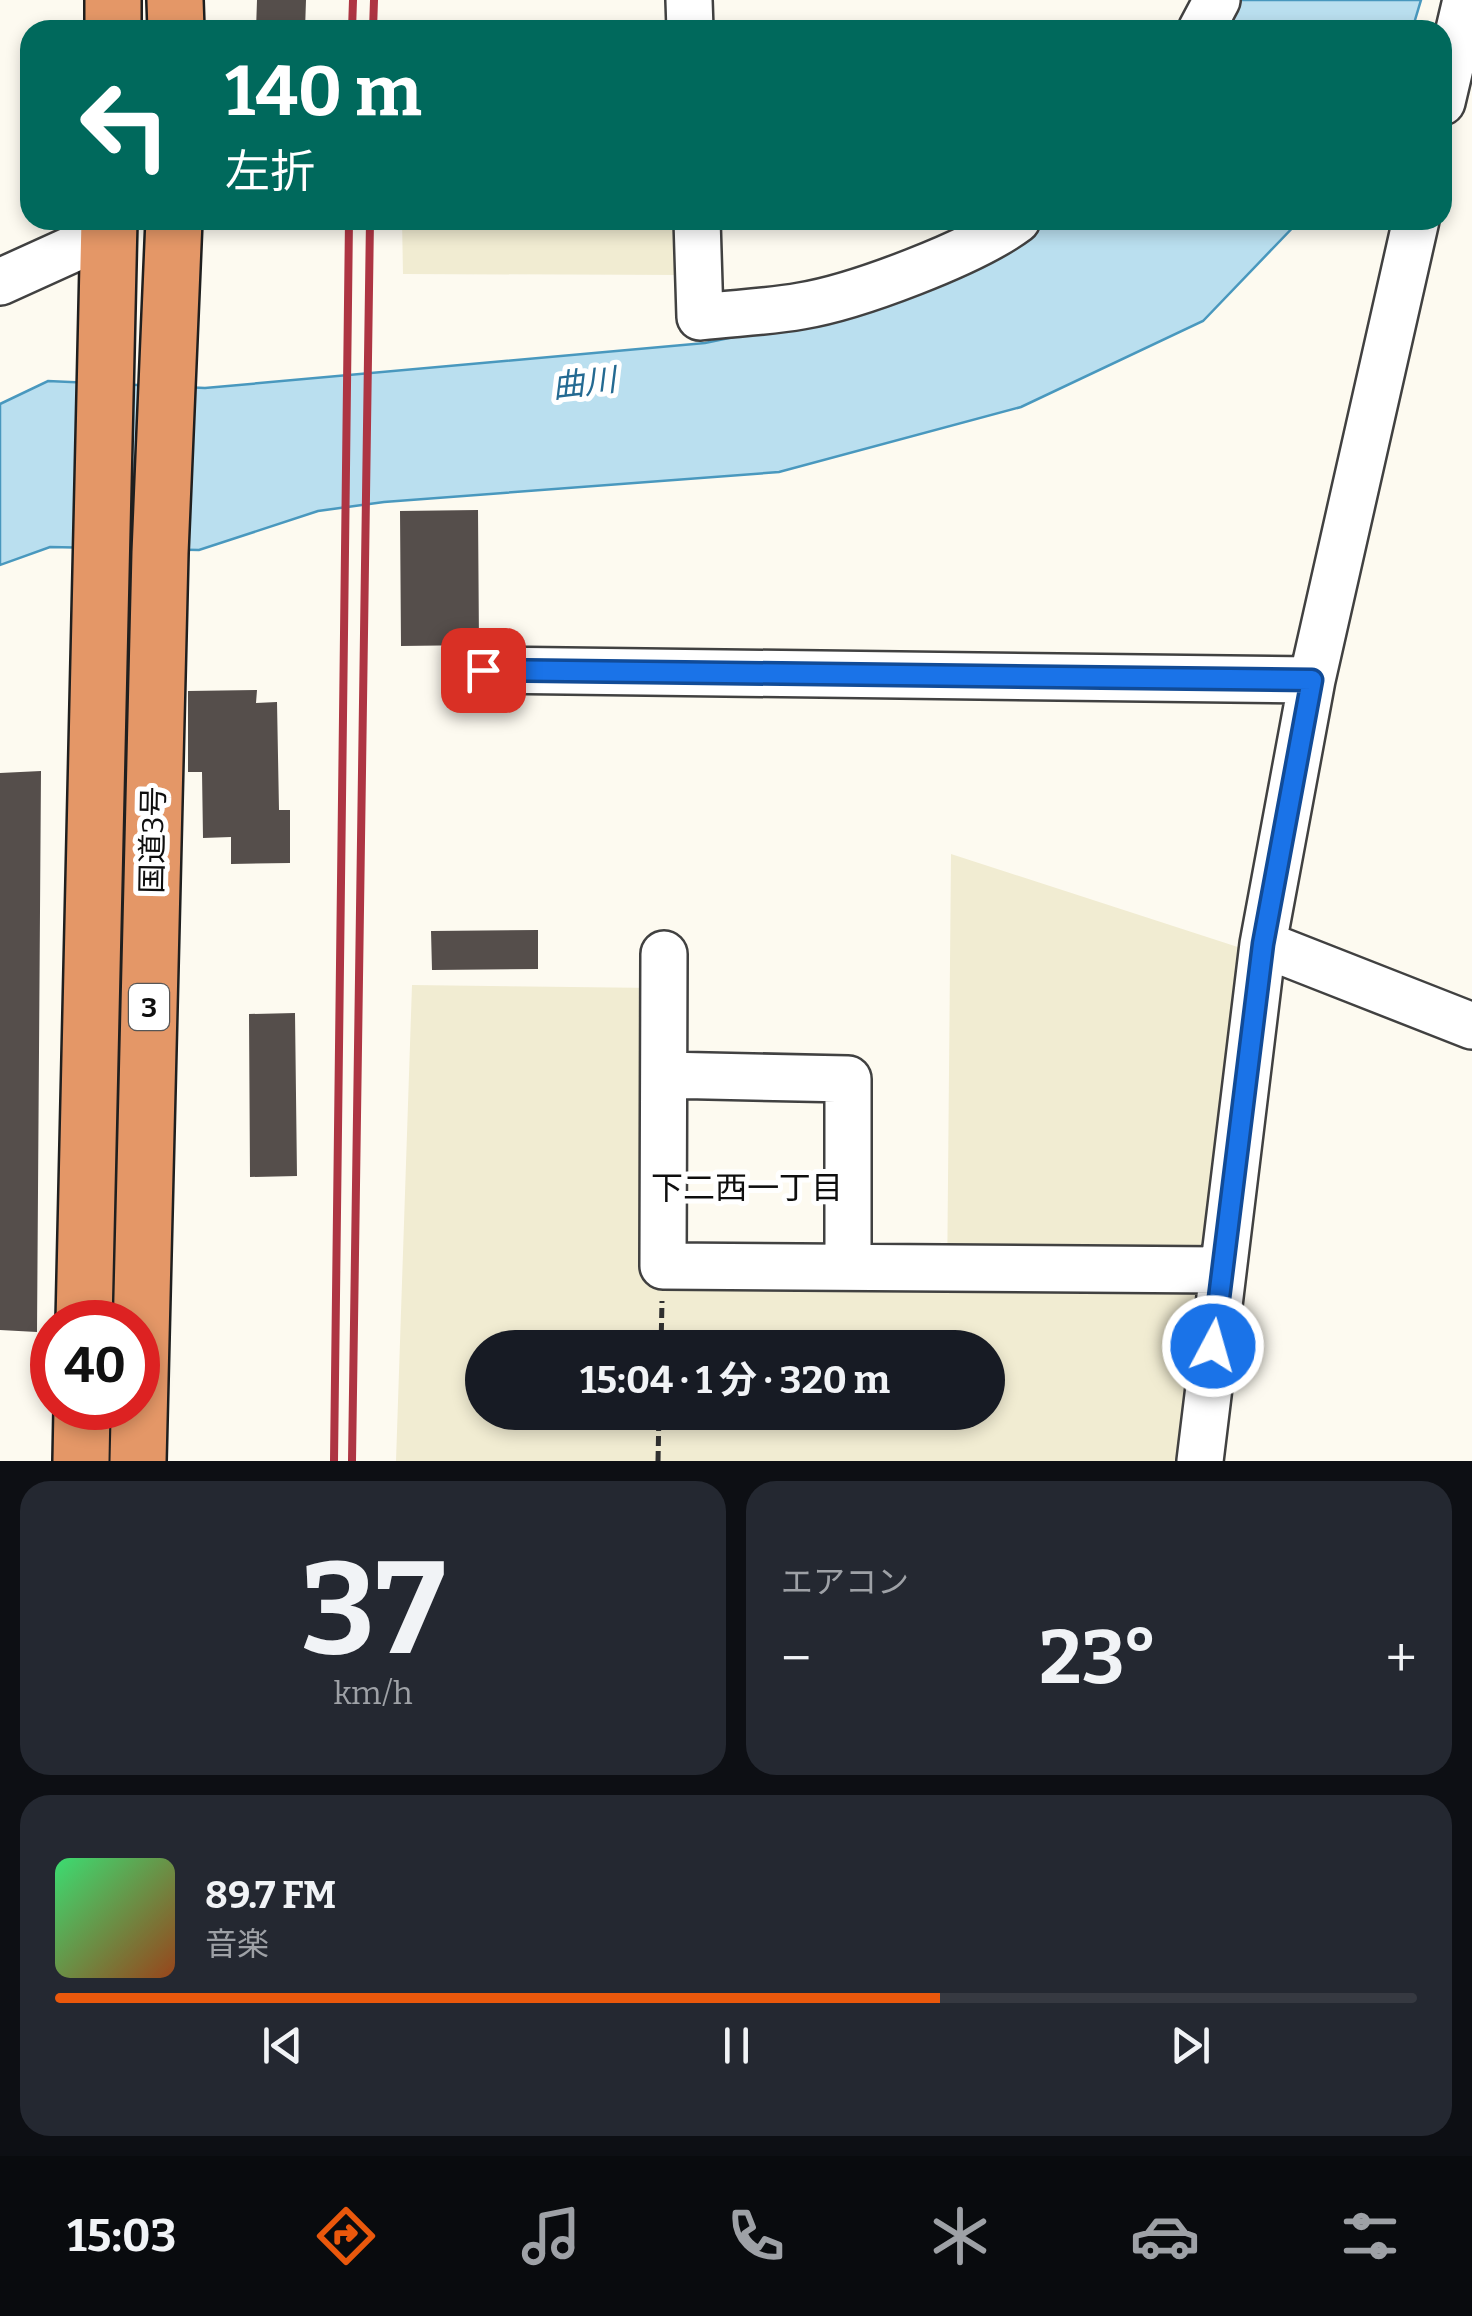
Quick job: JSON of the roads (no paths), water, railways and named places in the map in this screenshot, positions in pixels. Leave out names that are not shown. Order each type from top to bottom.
[{"type":"highway","name":"国道3号","points":[[85,1300],[108,230]]},
{"type":"highway","name":"国道3号","points":[[138,1461],[160,553],[174,230]]},
{"type":"highway","points":[[81,1461],[82,1430]]},
{"type":"street","points":[[1452,60],[1466,0]]},
{"type":"street","points":[[0,282],[102,230]]},
{"type":"street","points":[[696,230],[700,316],[804,306],[894,278],[977,245],[1001,230]]},
{"type":"street","points":[[1200,1461],[1263,944],[1312,680],[1414,230]]},
{"type":"street","points":[[483,670],[1312,680]]},
{"type":"street","points":[[1263,944],[1472,1026]]},
{"type":"street","points":[[664,954],[662,1266],[1221,1270]]},
{"type":"street","points":[[664,1075],[848,1079],[848,1267]]},
{"type":"water","points":[[1239,0],[1421,0],[1415,20],[1229,20]]},
{"type":"water","name":"曲川","points":[[1026,230],[1290,230],[1203,321],[1021,407],[779,472],[384,502],[318,511],[199,550],[50,547],[0,565],[0,404],[48,381],[205,388],[705,343],[836,316],[981,259]]},
{"type":"railway","points":[[352,20],[353,0]]},
{"type":"railway","points":[[373,20],[374,0]]},
{"type":"railway","points":[[334,1461],[349,230]]},
{"type":"railway","points":[[352,1461],[370,230]]},
{"type":"district","name":"下二西一丁目","points":[[747,1188]]}]
